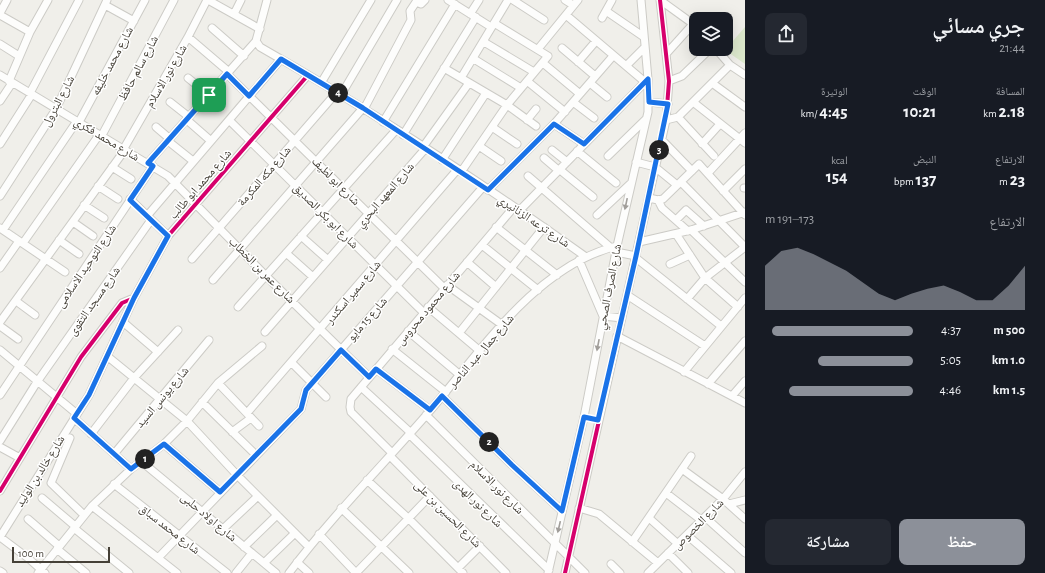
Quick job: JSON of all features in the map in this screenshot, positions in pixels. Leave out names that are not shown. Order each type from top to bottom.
[{"type":"street","points":[[7,0],[0,14],[30,32]]},
{"type":"street","points":[[0,101],[10,82],[19,56],[30,32],[48,0]]},
{"type":"street","points":[[0,144],[31,94],[80,0]]},
{"type":"street","name":"شارع محمد خليفه","points":[[2,229],[78,122],[145,0]]},
{"type":"street","name":"شارع سالم حافظ","points":[[1,264],[21,242],[100,136],[174,0]]},
{"type":"street","points":[[207,0],[260,29]]},
{"type":"street","name":"شارع نور الاسلام","points":[[123,150],[188,37],[207,0]]},
{"type":"street","points":[[234,14],[241,0]]},
{"type":"street","points":[[256,41],[267,0]]},
{"type":"street","points":[[321,83],[371,0]]},
{"type":"street","points":[[339,94],[397,0]]},
{"type":"street","points":[[213,280],[363,109],[412,19],[410,11],[415,2],[421,4],[425,0]]},
{"type":"street","points":[[448,0],[473,16],[493,25],[548,55],[543,63],[507,105],[479,146],[459,171]]},
{"type":"street","points":[[402,135],[444,68],[473,16],[479,0]]},
{"type":"street","points":[[461,78],[474,59],[508,0]]},
{"type":"street","points":[[512,0],[544,20]]},
{"type":"street","points":[[538,49],[575,3],[565,0]]},
{"type":"street","points":[[612,0],[604,15],[644,37]]},
{"type":"street","name":"شارع الصرف الصحي","points":[[548,571],[584,417],[615,249],[649,102],[646,81],[641,0]]},
{"type":"street","points":[[660,0],[689,21]]},
{"type":"street","name":"شارع الصرف الصحي","points":[[565,573],[666,120],[669,81],[660,0]]},
{"type":"street","points":[[106,2],[134,21]]},
{"type":"street","name":"شارع البترول","points":[[0,196],[56,109],[106,2]]},
{"type":"street","points":[[383,122],[455,4]]},
{"type":"street","points":[[566,15],[613,56],[646,81]]},
{"type":"street","points":[[212,28],[244,56]]},
{"type":"street","points":[[666,54],[689,31]]},
{"type":"street","name":"شارع ابو لطيف","points":[[188,37],[228,73],[249,96],[417,262],[446,287],[480,307],[501,324]]},
{"type":"street","name":"شارع ترعه الزنانيري","points":[[256,41],[260,47],[363,109],[544,227],[583,258],[603,316]]},
{"type":"street","name":"شارع التوحيد الاسلامى","points":[[0,396],[130,200],[150,164],[169,140],[256,41]]},
{"type":"street","points":[[578,62],[596,41]]},
{"type":"street","points":[[484,42],[534,72]]},
{"type":"street","points":[[0,44],[19,56]]},
{"type":"street","points":[[626,66],[645,47]]},
{"type":"street","points":[[562,48],[596,76]]},
{"type":"street","name":"شارع 15 مايو","points":[[158,558],[301,409],[304,393],[417,262],[486,189],[554,124],[613,56]]},
{"type":"street","points":[[669,81],[682,76],[703,56]]},
{"type":"street","points":[[722,56],[730,65],[745,75]]},
{"type":"street","name":"شارع مسجد التقوى","points":[[0,440],[37,382],[174,183],[281,59]]},
{"type":"street","points":[[474,59],[521,88]]},
{"type":"street","points":[[543,63],[580,94]]},
{"type":"street","points":[[666,120],[678,117],[730,65]]},
{"type":"street","points":[[444,68],[507,105],[536,126]]},
{"type":"street","name":"شارع محمد ابو طالب","points":[[0,491],[81,357],[122,303],[134,298],[168,236],[308,75]]},
{"type":"street","name":"شارع محمد فكري","points":[[0,76],[123,150],[150,164]]},
{"type":"street","points":[[188,78],[209,95]]},
{"type":"street","points":[[527,81],[565,112]]},
{"type":"street","name":"شارع محمود محروس","points":[[351,412],[351,399],[496,227],[542,187],[646,81]]},
{"type":"street","name":"شارع المعهد البحري","points":[[265,332],[348,238],[424,148],[469,83]]},
{"type":"street","points":[[590,83],[607,97]]},
{"type":"street","points":[[712,83],[745,107]]},
{"type":"street","points":[[442,160],[486,93]]},
{"type":"street","name":"شارع مكه المكرمة","points":[[192,259],[294,141],[339,94]]},
{"type":"street","points":[[170,102],[211,140]]},
{"type":"street","points":[[573,102],[594,118]]},
{"type":"street","points":[[649,102],[668,104]]},
{"type":"street","points":[[693,102],[742,141]]},
{"type":"street","points":[[527,120],[536,109]]},
{"type":"street","points":[[678,117],[714,156]]},
{"type":"street","points":[[608,156],[646,119]]},
{"type":"street","name":"شارع ابو بكر الصديق","points":[[229,120],[397,286],[426,310],[459,333],[480,351]]},
{"type":"street","points":[[554,124],[584,144]]},
{"type":"street","points":[[702,144],[720,124]]},
{"type":"street","points":[[156,127],[193,161]]},
{"type":"street","points":[[492,127],[517,144]]},
{"type":"street","points":[[238,307],[396,130]]},
{"type":"street","points":[[708,173],[742,141],[745,134]]},
{"type":"street","points":[[661,139],[692,171]]},
{"type":"street","points":[[479,146],[501,161]]},
{"type":"street","points":[[0,322],[73,222],[123,150]]},
{"type":"street","points":[[552,150],[567,162]]},
{"type":"street","points":[[577,151],[616,183]]},
{"type":"street","points":[[544,158],[593,197]]},
{"type":"street","points":[[636,162],[656,167],[679,184],[720,221],[745,247],[705,278],[687,299]]},
{"type":"street","name":"شارع عمر بن الخطاب","points":[[150,164],[174,183],[196,204],[240,250],[293,300],[320,330],[369,377]]},
{"type":"street","points":[[639,242],[676,234],[744,213],[700,164],[663,199],[658,200],[649,198]]},
{"type":"street","points":[[112,167],[131,179]]},
{"type":"street","points":[[723,191],[745,169]]},
{"type":"street","name":"شارع سمير اسكندر","points":[[232,432],[249,416],[396,241],[459,171]]},
{"type":"street","points":[[528,176],[615,249],[636,257],[722,326]]},
{"type":"street","points":[[597,216],[630,184]]},
{"type":"street","points":[[98,186],[118,199]]},
{"type":"street","points":[[130,200],[168,236]]},
{"type":"street","points":[[658,200],[660,206],[690,230],[745,282]]},
{"type":"street","points":[[84,205],[104,218]]},
{"type":"street","points":[[676,220],[686,210],[704,226]]},
{"type":"street","points":[[73,222],[93,236]]},
{"type":"street","points":[[496,227],[557,275]]},
{"type":"street","points":[[459,333],[544,227]]},
{"type":"street","points":[[2,229],[65,272]]},
{"type":"street","points":[[676,234],[705,278],[738,307]]},
{"type":"street","points":[[301,236],[328,260]]},
{"type":"street","points":[[59,240],[79,254]]},
{"type":"street","points":[[482,245],[538,290]]},
{"type":"street","name":"شارع جمال عبد الناصر","points":[[289,573],[341,508],[428,413],[501,324],[538,290],[557,275],[583,258],[615,249]]},
{"type":"street","points":[[286,253],[313,277]]},
{"type":"street","points":[[670,264],[690,255]]},
{"type":"street","points":[[467,262],[496,287]]},
{"type":"street","points":[[627,295],[705,346]]},
{"type":"street","name":"شارع خالد بن الوليد","points":[[0,537],[89,395],[134,298]]},
{"type":"street","points":[[684,372],[745,298]]},
{"type":"street","points":[[16,300],[35,315]]},
{"type":"street","points":[[603,316],[622,318]]},
{"type":"street","points":[[123,322],[158,352]]},
{"type":"street","points":[[0,326],[18,339]]},
{"type":"street","points":[[91,434],[134,378],[178,330]]},
{"type":"street","points":[[408,331],[460,375]]},
{"type":"street","points":[[617,336],[745,403]]},
{"type":"street","name":"شارع يونس السيد","points":[[114,454],[209,340]]},
{"type":"street","points":[[708,384],[745,341]]},
{"type":"street","points":[[0,537],[28,558],[41,572],[74,527],[92,506],[131,469],[164,444],[187,420],[218,383],[262,346]]},
{"type":"street","points":[[392,349],[444,394],[512,465],[562,511]]},
{"type":"street","points":[[0,351],[56,397],[91,434],[131,469]]},
{"type":"street","points":[[107,356],[187,420],[237,475],[309,547]]},
{"type":"street","points":[[292,363],[326,396]]},
{"type":"street","name":"شارع نور الاسلام","points":[[376,369],[428,413],[555,545],[585,573]]},
{"type":"street","points":[[732,396],[745,380]]},
{"type":"street","points":[[218,383],[259,426]]},
{"type":"street","name":"شارع نور الهدى","points":[[361,387],[410,433],[548,571]]},
{"type":"street","points":[[202,402],[256,455]]},
{"type":"street","name":"شارع الحسين بن على","points":[[351,412],[430,496],[506,573]]},
{"type":"street","points":[[584,417],[598,420]]},
{"type":"street","name":"شارع خالد بن الوليد","points":[[70,438],[52,483],[84,515]]},
{"type":"street","points":[[164,444],[220,492]]},
{"type":"street","points":[[0,447],[20,458]]},
{"type":"street","points":[[632,542],[691,456]]},
{"type":"street","name":"شارع اولاد حلبى","points":[[142,462],[276,573]]},
{"type":"street","points":[[682,469],[723,499],[745,519]]},
{"type":"street","name":"شارع الخصوص","points":[[651,572],[658,563],[723,499],[745,472]]},
{"type":"street","points":[[368,480],[461,572],[480,546]]},
{"type":"street","name":"شارع محمد سباق","points":[[114,484],[227,573]]},
{"type":"street","points":[[666,493],[703,519],[745,553]]},
{"type":"street","points":[[223,529],[258,496]]},
{"type":"street","points":[[319,534],[356,573],[430,496]]},
{"type":"street","points":[[42,498],[129,573]]},
{"type":"street","points":[[729,504],[745,500]]},
{"type":"street","points":[[92,506],[177,573]]},
{"type":"street","points":[[341,508],[382,545],[409,573]]},
{"type":"street","points":[[579,508],[596,512],[658,563]]},
{"type":"street","points":[[244,547],[277,515]]},
{"type":"street","points":[[648,518],[678,544]]},
{"type":"street","points":[[28,519],[86,573]]},
{"type":"street","points":[[264,563],[294,533]]},
{"type":"street","points":[[687,534],[731,573]]},
{"type":"street","points":[[236,573],[252,553]]},
{"type":"street","points":[[668,553],[688,573]]},
{"type":"street","points":[[297,562],[309,573]]},
{"type":"street","points":[[611,564],[620,573]]},
{"type":"green space","points":[[745,27],[745,64],[733,56],[733,41]]},
{"type":"cycle path","points":[[565,573],[666,120],[669,81],[660,0]]},
{"type":"cycle path","points":[[0,491],[81,357],[122,303],[134,298],[168,236],[308,75]]},
{"type":"route","points":[[281,59],[363,108],[488,190],[554,124],[584,144],[648,79],[649,102],[668,104],[666,120],[636,258],[598,420],[584,417],[562,511],[512,465],[442,396],[430,410],[376,369],[369,377],[341,350],[306,390],[303,396],[304,402],[301,409],[220,492],[164,444],[131,469],[74,418],[89,395],[134,298],[168,236],[130,200],[153,166],[148,163],[209,95],[227,74],[249,96],[281,59]]}]
